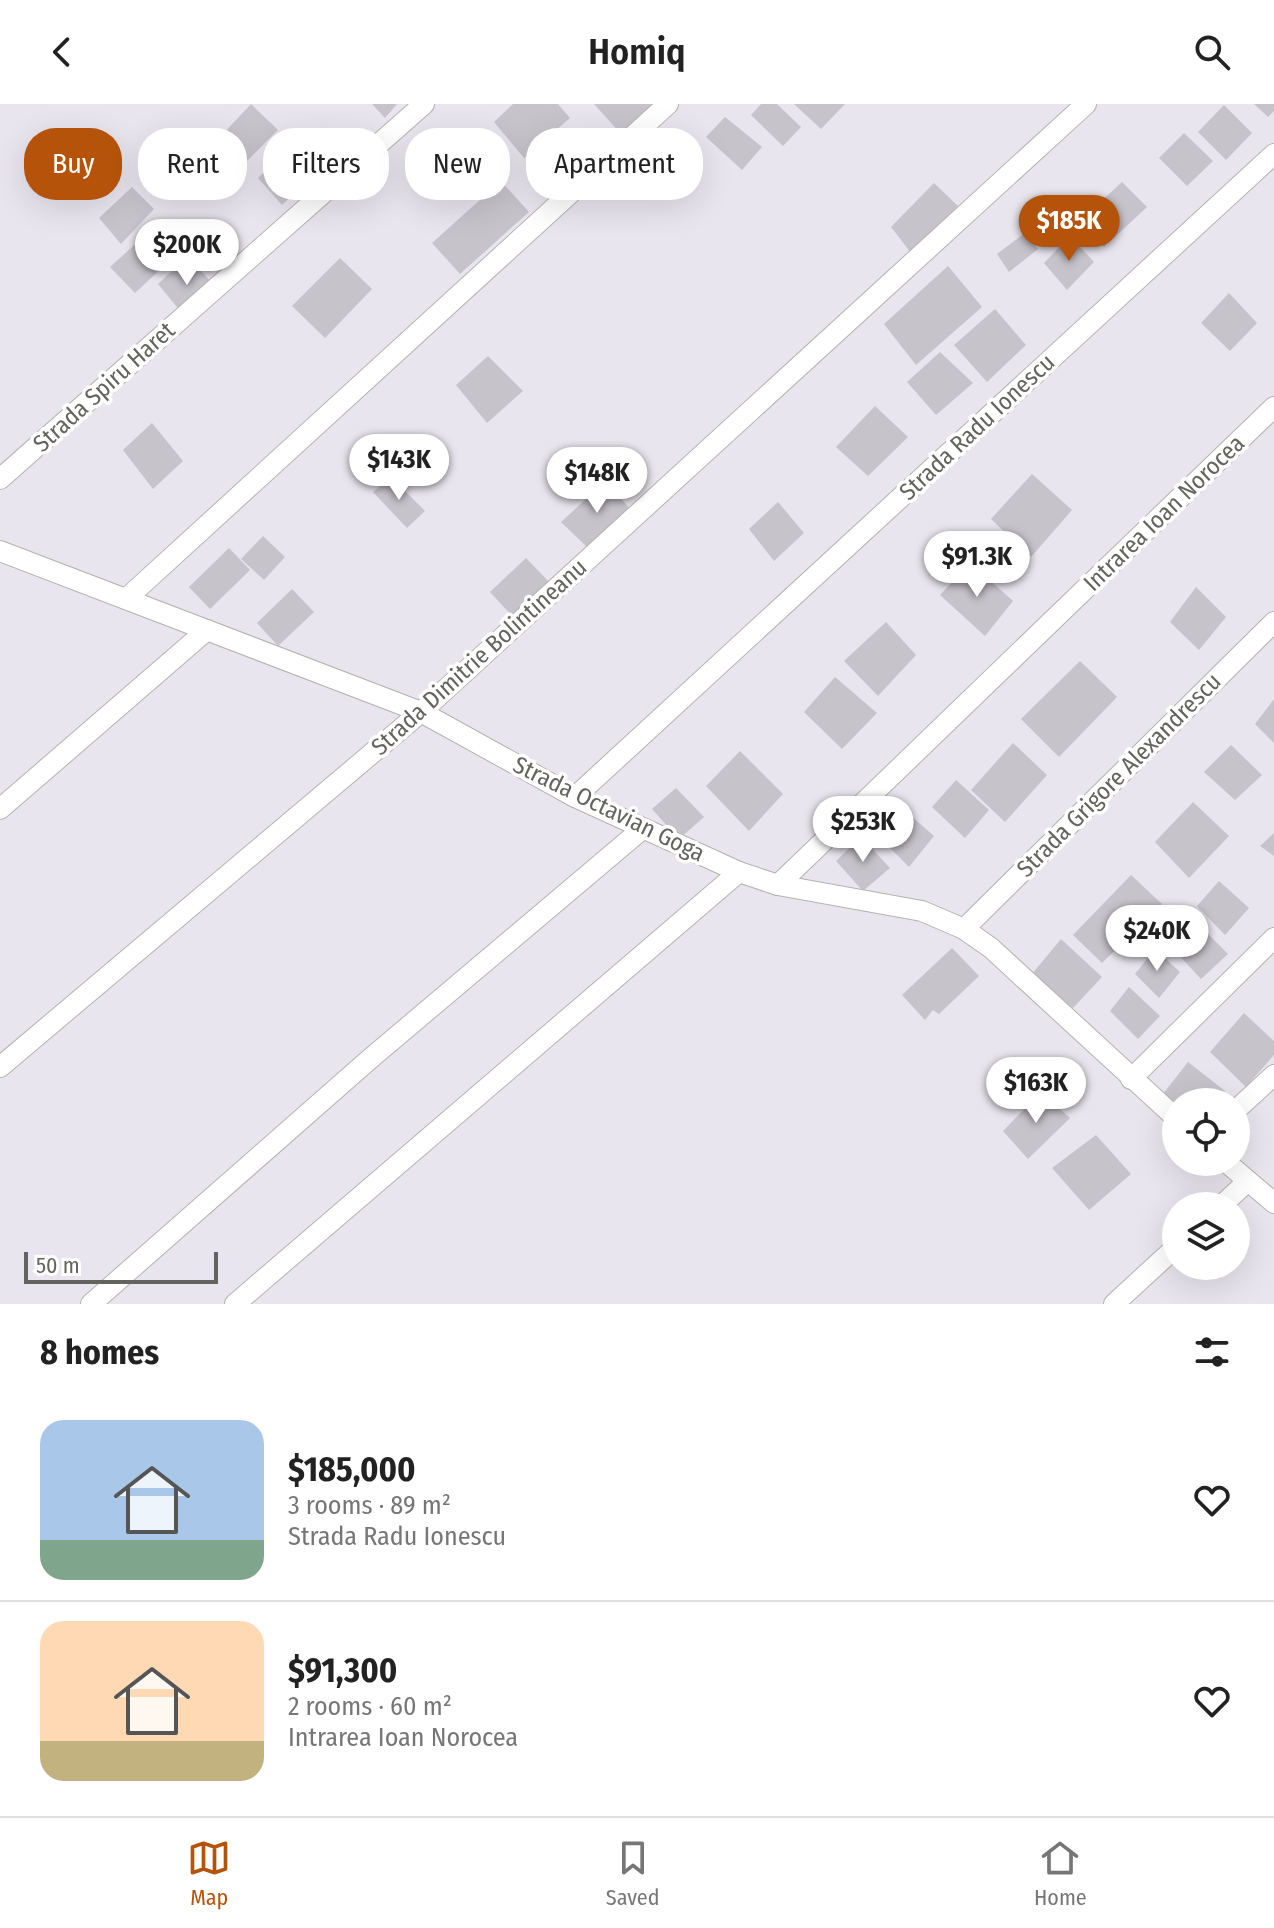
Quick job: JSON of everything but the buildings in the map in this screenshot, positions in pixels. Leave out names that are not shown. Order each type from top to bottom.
[{"type":"street","name":"Strada Spiru Haret","points":[[0,479],[424,104]]},
{"type":"street","points":[[126,599],[668,104]]},
{"type":"street","name":"Strada Dimitrie Bolintineanu","points":[[0,1067],[421,712],[1086,104]]},
{"type":"street","name":"Strada Radu Ionescu","points":[[575,797],[1274,154]]},
{"type":"street","name":"Intrarea Ioan Norocea","points":[[778,885],[1274,407]]},
{"type":"street","name":"Strada Octavian Goga","points":[[0,551],[421,712],[575,797],[641,830],[739,872],[778,885],[922,911],[964,929],[991,948],[1162,1106]]},
{"type":"street","name":"Strada Grigore Alexandrescu","points":[[964,929],[1274,622]]},
{"type":"street","points":[[0,809],[207,630]]},
{"type":"street","points":[[91,1304],[371,1058],[641,830]]},
{"type":"street","points":[[235,1304],[739,872]]},
{"type":"street","points":[[1131,1079],[1274,938]]},
{"type":"street","points":[[1250,1097],[1274,1075]]},
{"type":"street","points":[[1242,1176],[1274,1203]]},
{"type":"street","points":[[1236,1192],[1248,1181]]},
{"type":"street","points":[[1114,1304],[1162,1260]]}]
